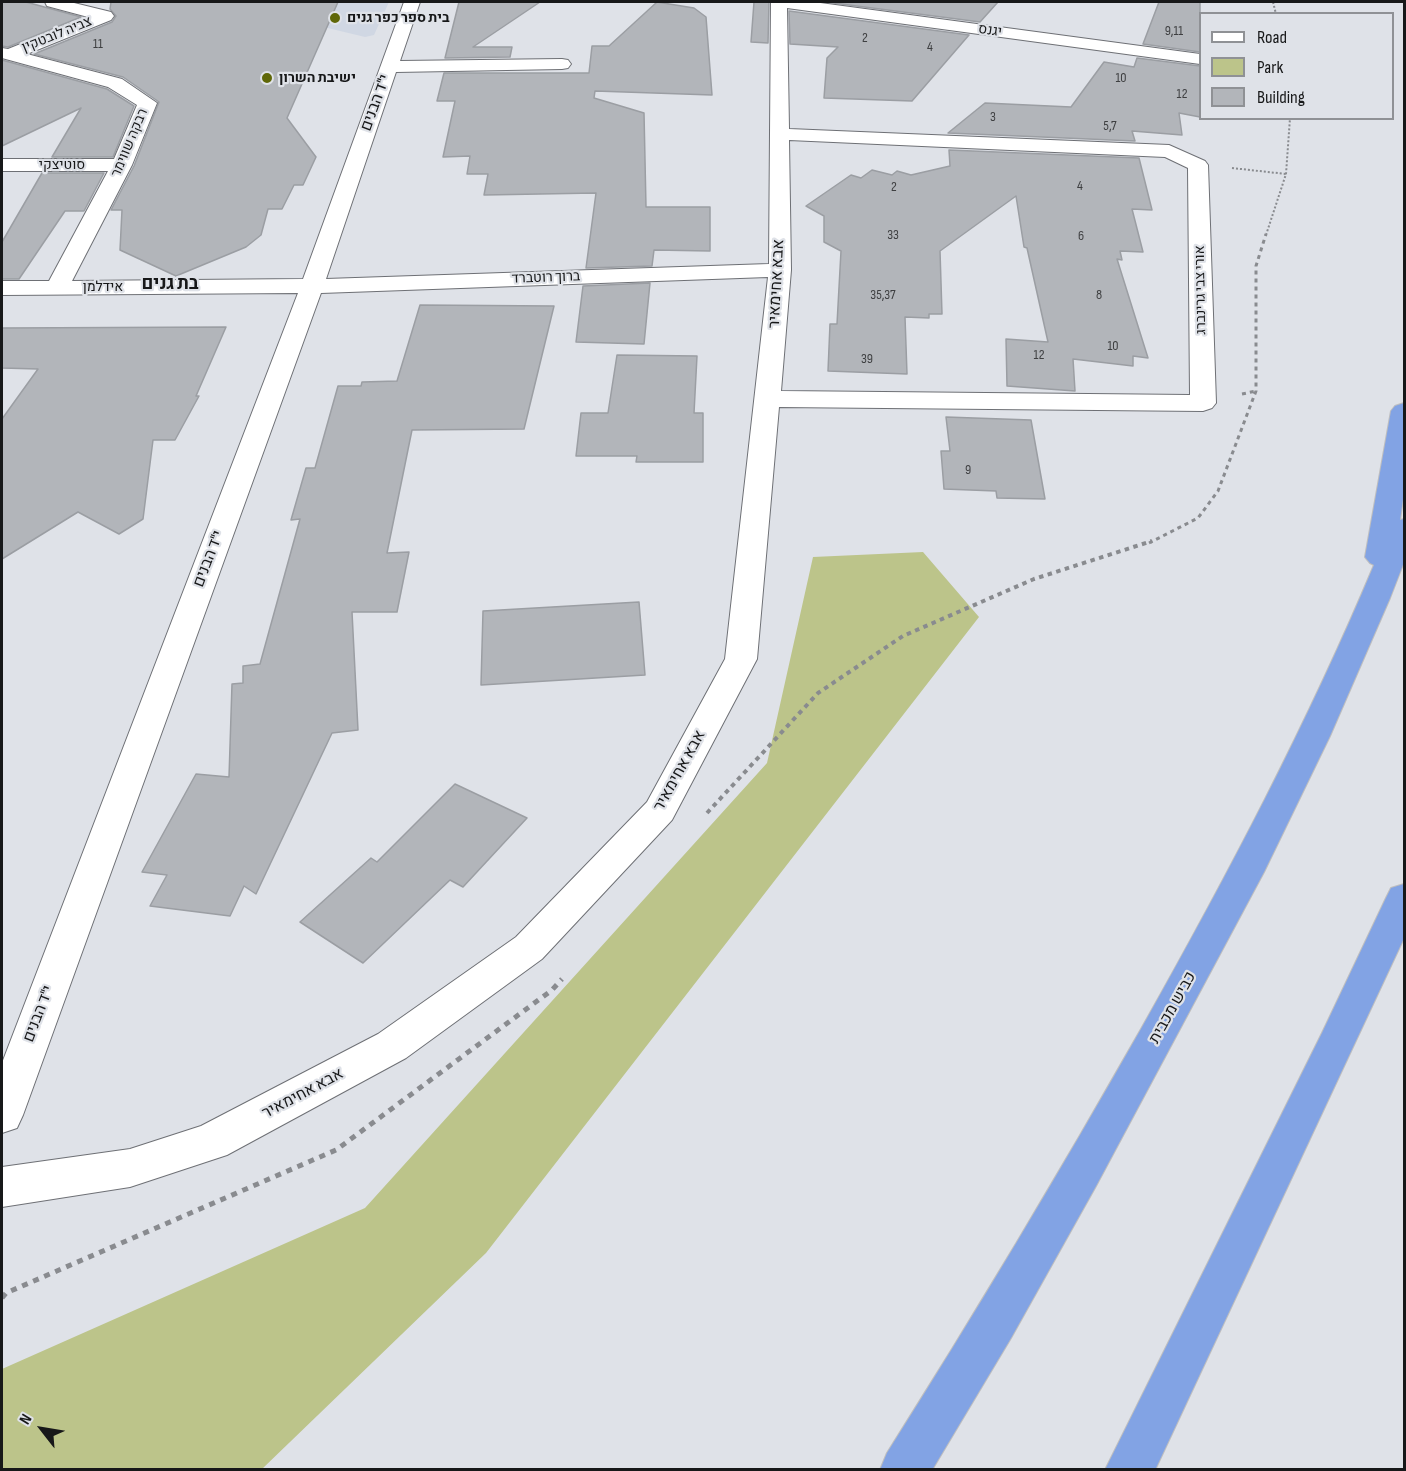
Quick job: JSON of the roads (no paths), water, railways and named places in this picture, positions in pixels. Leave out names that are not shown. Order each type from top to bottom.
[{"type":"highway","points":[[1370,616],[1404,411]]},
{"type":"highway","name":"כביש מכבית","points":[[904,1470],[944,1407],[1095,1147],[1204,952],[1299,768],[1370,616],[1404,528]]},
{"type":"highway","points":[[1129,1470],[1339,1039],[1404,898]]},
{"type":"street","name":"צביה לובטקין","points":[[6,54],[105,16],[52,2]]},
{"type":"street","name":"י\"ד הבנים","points":[[2,1115],[312,286],[412,2]]},
{"type":"street","name":"יגנס","points":[[779,2],[1199,59]]},
{"type":"street","name":"אבא אחימאיר","points":[[2,1188],[130,1168],[212,1142],[392,1046],[529,948],[660,811],[741,659],[769,399],[780,270],[779,2]]},
{"type":"street","name":"רבקה שווימר","points":[[6,54],[115,83],[147,103],[122,165],[57,287]]},
{"type":"street","points":[[389,67],[562,64]]},
{"type":"street","name":"אורי צבי גרינברג","points":[[769,399],[1203,403],[1198,165],[1169,151],[779,134]]},
{"type":"street","name":"סוטיצקי","points":[[2,165],[122,165]]},
{"type":"street","name":"ברוך רוטברד","points":[[312,286],[780,270]]},
{"type":"street","name":"אידלמן","points":[[2,288],[312,286]]},
{"type":"place","name":"בית ספר כפר גנים","points":[[335,18]]},
{"type":"place","name":"ישיבת השרון","points":[[267,78]]},
{"type":"district","name":"בת גנים","points":[[170,284]]}]
